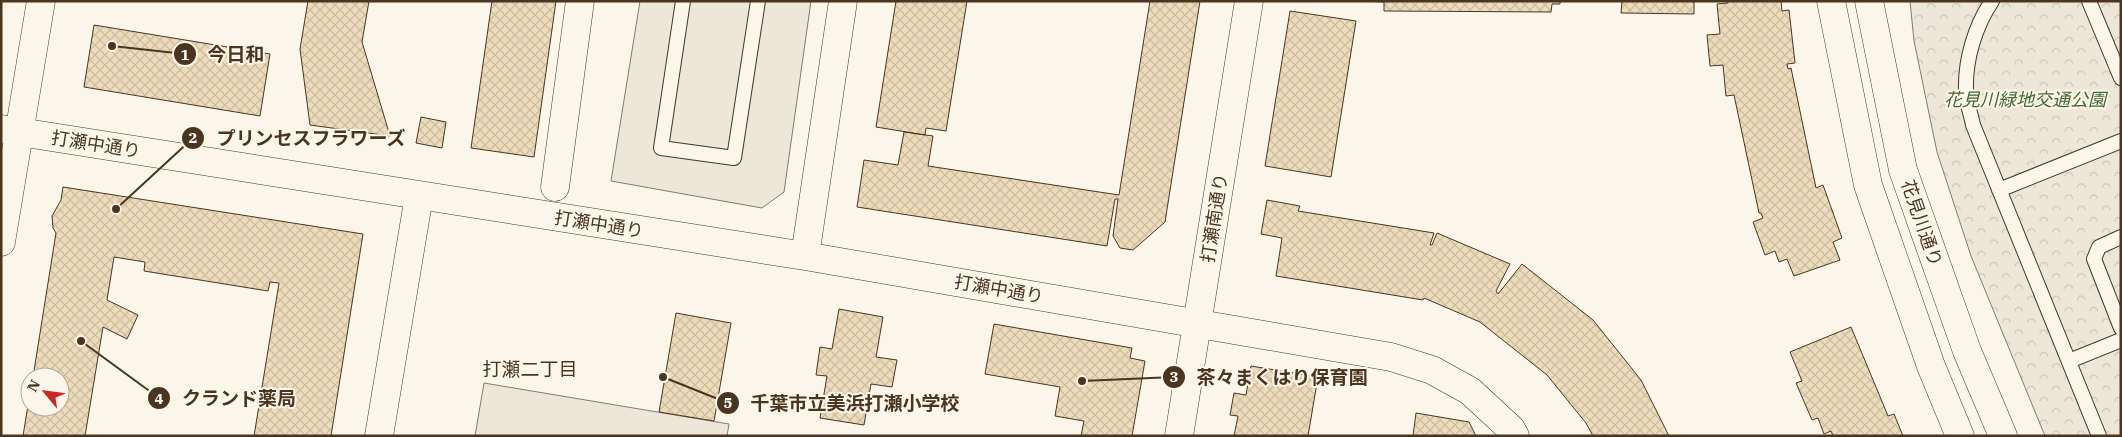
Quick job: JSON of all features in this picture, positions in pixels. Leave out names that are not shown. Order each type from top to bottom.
[{"type":"street","points":[[1,242],[10,131],[41,1]]},
{"type":"street","points":[[555,187],[580,1]]},
{"type":"street","points":[[805,256],[843,1]]},
{"type":"street","name":"打瀬南通り","points":[[1179,436],[1249,1]]},
{"type":"street","points":[[1831,1],[1868,185],[1931,366],[1960,436]]},
{"type":"street","name":"花見川通り","points":[[1869,1],[1903,170],[1967,351],[2003,436]]},
{"type":"street","name":"打瀬中通り","points":[[10,131],[805,256],[1197,322],[1390,357],[1432,370],[1470,391],[1511,429],[1515,436]]},
{"type":"street","points":[[379,436],[419,196]]},
{"type":"lane","points":[[683,1],[661,148],[734,158],[758,1]]},
{"type":"lane","points":[[1992,1],[1983,14],[1970,52],[1966,90],[1973,125],[2100,436]]},
{"type":"lane","points":[[2089,1],[2121,78]]},
{"type":"lane","points":[[1999,190],[2121,141]]},
{"type":"lane","points":[[2121,236],[2099,247],[2094,258],[2121,328]]},
{"type":"lane","points":[[2069,361],[2121,340]]},
{"type":"green space","name":"花見川緑地交通公園","points":[[1910,1],[2121,1],[2121,436],[2045,436],[1971,256],[1937,152],[1914,41]]},
{"type":"green space","points":[[484,383],[729,424],[727,436],[475,436]]},
{"type":"shaded area","points":[[640,1],[811,1],[784,192],[762,208],[611,181]]},
{"type":"building","points":[[308,1],[369,1],[362,42],[390,136],[310,125],[300,49]]},
{"type":"building","points":[[492,1],[556,1],[534,157],[471,148]]},
{"type":"building","points":[[896,1],[967,1],[946,131],[926,128],[925,135],[876,127]]},
{"type":"building","points":[[1150,1],[1200,1],[1165,222],[1133,250],[1120,248],[1113,236],[1118,199],[1115,199],[1107,246],[857,207],[864,160],[898,165],[904,132],[933,136],[928,166],[1119,195]]},
{"type":"building","points":[[1365,1],[1560,1],[1560,4],[1552,4],[1551,12],[1384,11],[1384,2]]},
{"type":"building","points":[[1622,1],[1694,1],[1694,14],[1621,13]]},
{"type":"building","points":[[1728,1],[1781,1],[1782,11],[1789,10],[1795,63],[1787,64],[1788,69],[1791,68],[1816,188],[1823,185],[1842,238],[1833,242],[1840,260],[1794,276],[1787,259],[1779,262],[1775,251],[1765,255],[1753,222],[1763,218],[1761,213],[1759,213],[1734,95],[1726,96],[1723,65],[1710,66],[1707,35],[1720,34],[1717,4],[1728,3]]},
{"type":"building","points":[[1290,11],[1356,21],[1331,177],[1265,166]]},
{"type":"building","points":[[94,25],[270,54],[260,116],[84,87]]},
{"type":"building","points":[[421,117],[446,122],[442,148],[416,143]]},
{"type":"building","points":[[63,187],[363,234],[331,436],[254,436],[279,283],[270,282],[268,291],[144,271],[145,262],[114,257],[107,300],[138,315],[127,339],[103,327],[85,436],[23,436],[26,417],[70,417],[70,367],[35,367],[56,233],[53,228],[52,216],[61,200]]},
{"type":"building","points":[[1267,200],[1300,206],[1298,211],[1434,233],[1430,245],[1432,245],[1437,233],[1510,264],[1496,291],[1498,294],[1522,264],[1593,320],[1641,380],[1669,436],[1593,436],[1586,423],[1547,375],[1480,322],[1424,298],[1423,300],[1276,276],[1282,238],[1261,234]]},
{"type":"building","points":[[839,309],[883,317],[876,357],[897,360],[892,387],[871,384],[864,425],[820,418],[827,376],[816,375],[820,347],[832,349]]},
{"type":"building","points":[[676,313],[731,323],[714,421],[659,412]]},
{"type":"building","points":[[994,324],[1132,348],[1130,358],[1145,361],[1132,436],[1081,436],[1084,421],[1055,416],[1060,387],[985,374]]},
{"type":"building","points":[[1851,327],[1888,416],[1894,414],[1903,436],[1833,436],[1831,431],[1824,434],[1818,418],[1812,420],[1796,383],[1802,381],[1790,352]]},
{"type":"building","points":[[1251,366],[1318,377],[1308,436],[1234,436],[1238,416],[1230,415],[1234,393],[1246,395]]},
{"type":"building","points":[[1416,413],[1469,422],[1476,436],[1413,436]]},
{"type":"place","name":"今日和","points":[[112,46]]},
{"type":"place","name":"プリンセスフラワーズ","points":[[116,209]]},
{"type":"place","name":"クランド薬局","points":[[81,341]]},
{"type":"place","name":"千葉市立美浜打瀬小学校","points":[[663,377]]},
{"type":"place","name":"茶々まくはり保育園","points":[[1082,381]]},
{"type":"district","name":"打瀬二丁目","points":[[530,369]]}]
